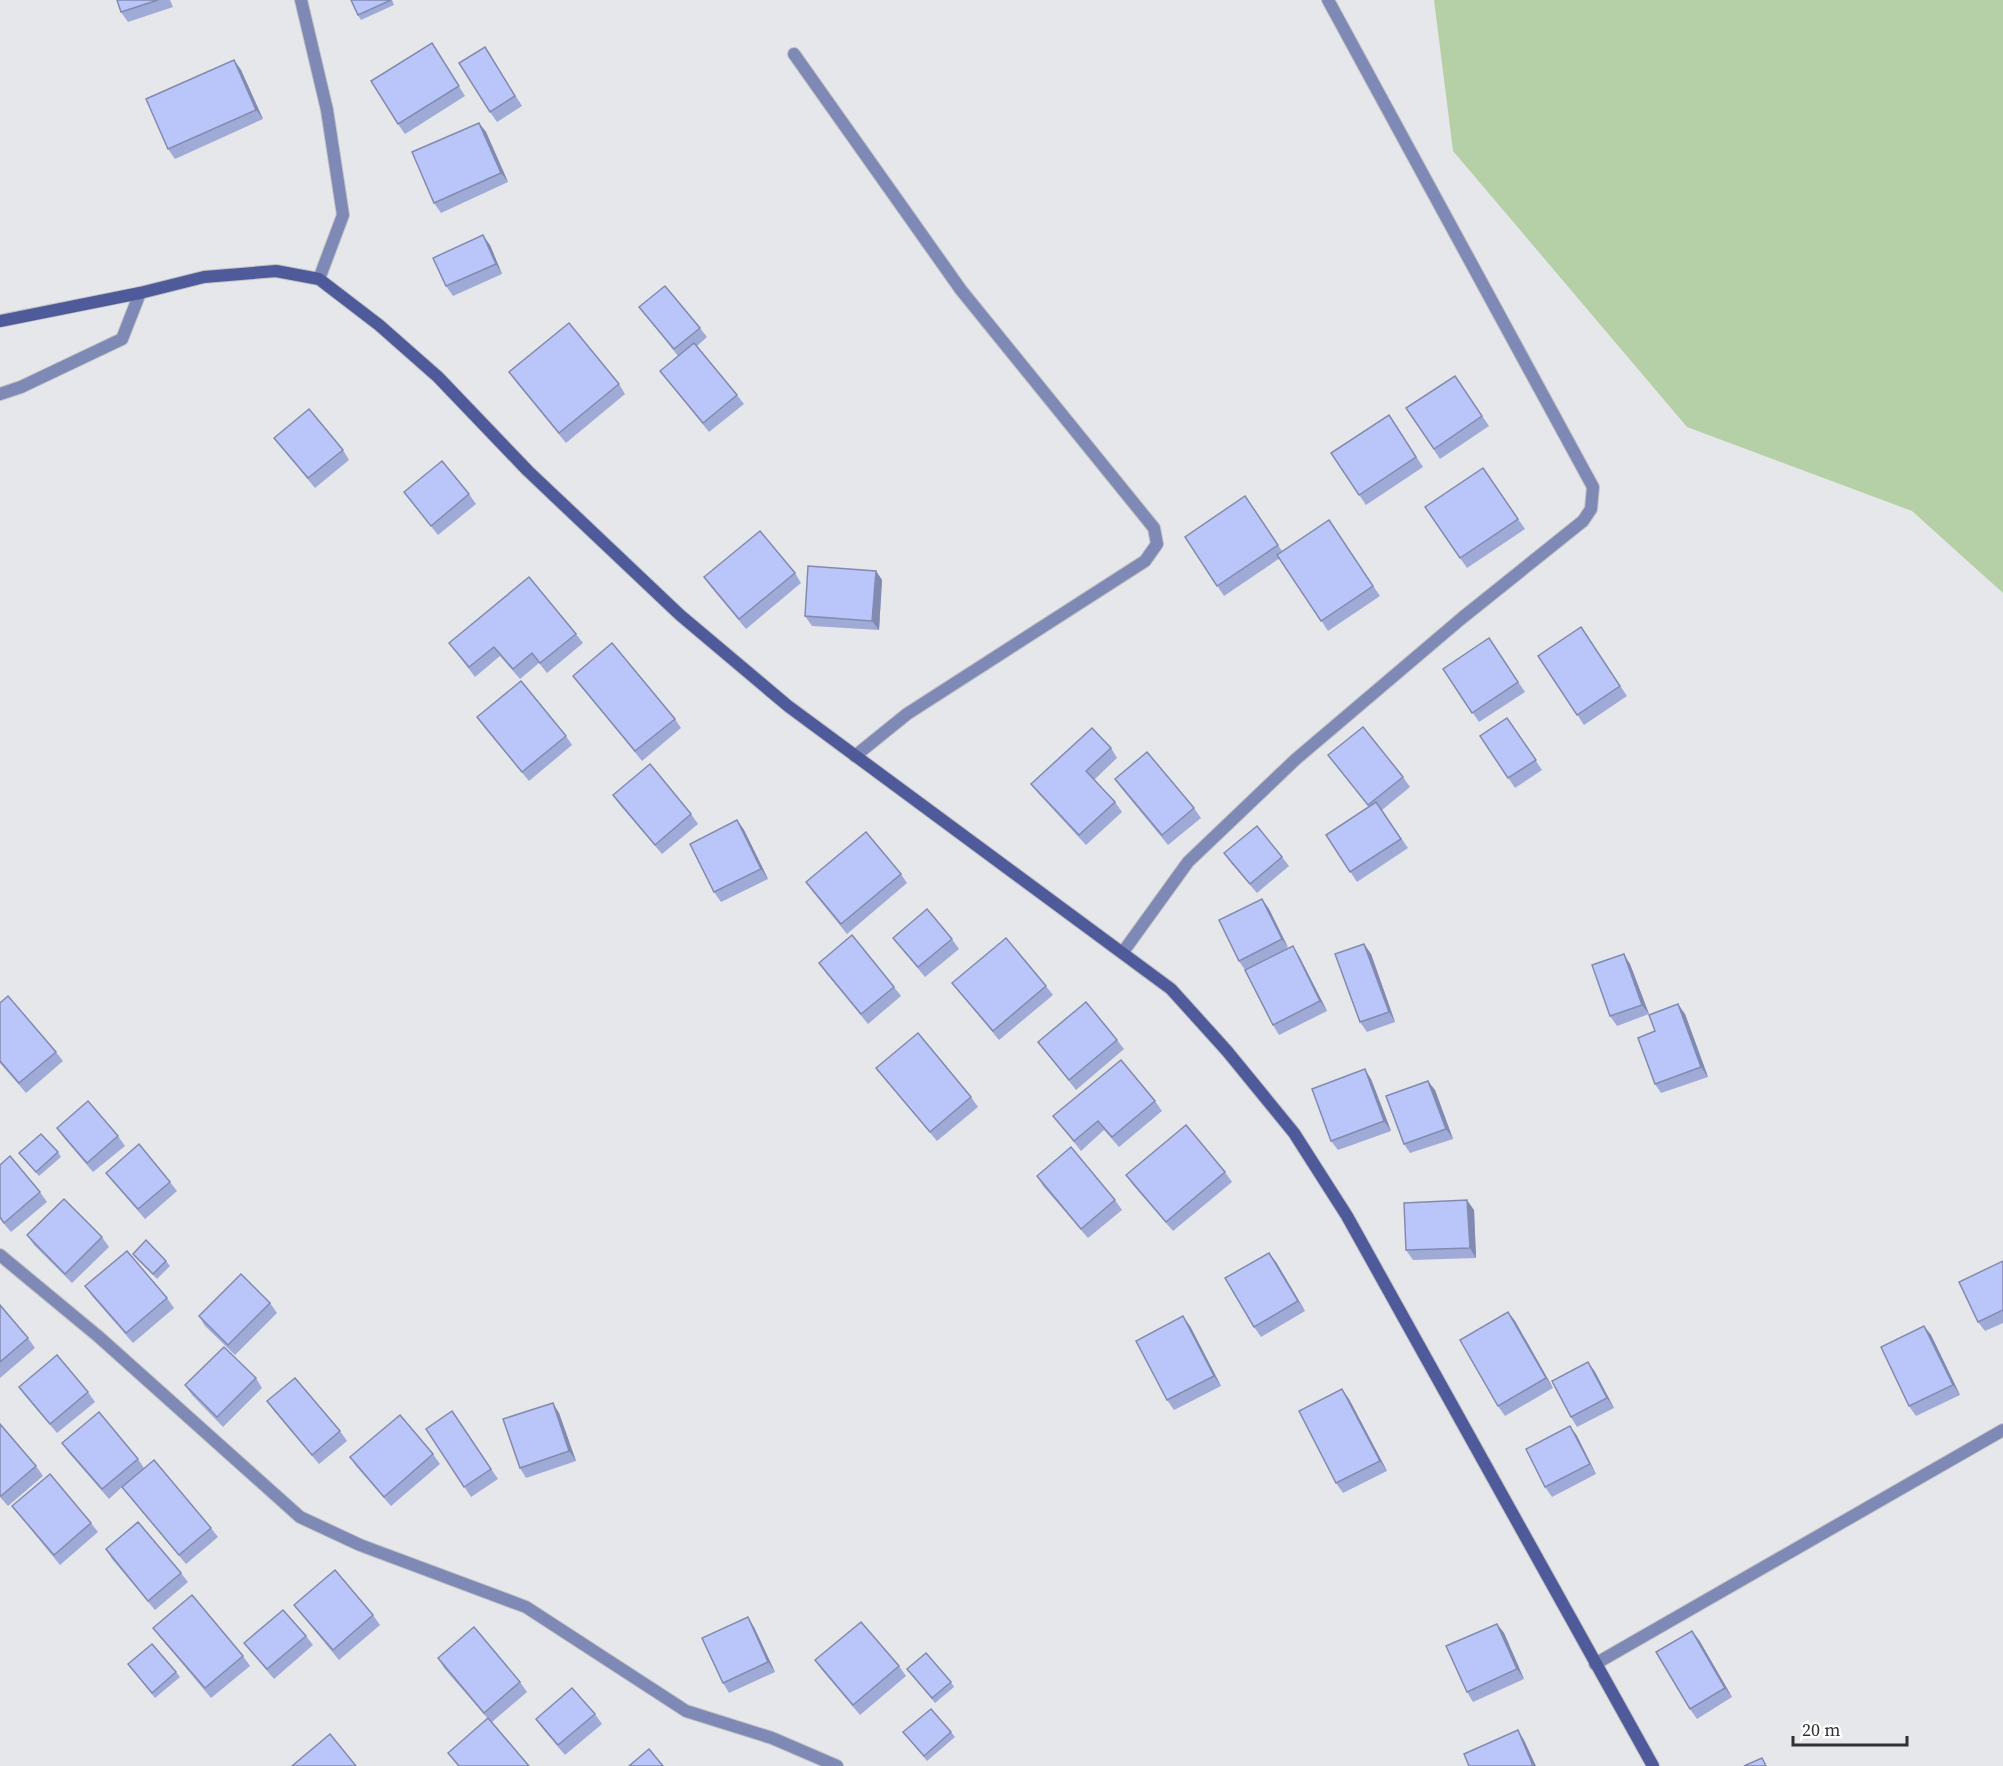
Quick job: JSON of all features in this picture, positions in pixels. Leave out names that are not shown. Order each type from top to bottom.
[{"type":"street","points":[[301,0],[327,110],[343,215],[319,279]]},
{"type":"street","points":[[1123,952],[1188,862],[1296,759],[1462,618],[1583,521],[1592,508],[1593,487],[1328,0]]},
{"type":"street","points":[[794,54],[961,290],[1155,528],[1157,544],[1145,561],[907,714],[855,756]]},
{"type":"street","points":[[0,321],[140,293],[204,277],[244,272],[276,272],[319,279],[379,325],[438,377],[528,471],[680,615],[788,706],[1171,989],[1227,1051],[1294,1133],[1347,1216],[1653,1766]]},
{"type":"street","points":[[0,394],[21,387],[122,339],[140,293]]},
{"type":"street","points":[[0,1255],[99,1337],[300,1517],[360,1545],[526,1607],[686,1711],[772,1738],[837,1766]]},
{"type":"street","points":[[1595,1664],[2003,1430]]},
{"type":"green space","points":[[1434,0],[2003,0],[2003,593],[1912,511],[1687,427],[1453,151]]},
{"type":"building","points":[[117,0],[158,0],[121,12]]},
{"type":"building","points":[[351,0],[391,0],[358,15]]},
{"type":"building","points":[[432,43],[459,86],[398,124],[371,81]]},
{"type":"building","points":[[485,47],[515,96],[490,112],[459,63]]},
{"type":"building","points":[[234,60],[256,110],[168,149],[146,99]]},
{"type":"building","points":[[479,123],[501,173],[434,203],[412,152]]},
{"type":"building","points":[[483,235],[496,264],[446,286],[433,258]]},
{"type":"building","points":[[665,286],[700,328],[674,349],[639,307]]},
{"type":"building","points":[[569,323],[619,384],[559,433],[509,372]]},
{"type":"building","points":[[694,343],[737,395],[703,423],[660,371]]},
{"type":"building","points":[[1455,376],[1482,416],[1434,449],[1406,408]]},
{"type":"building","points":[[309,409],[343,450],[308,478],[274,438]]},
{"type":"building","points":[[1389,415],[1416,457],[1359,495],[1331,453]]},
{"type":"building","points":[[442,461],[469,494],[431,526],[404,492]]},
{"type":"building","points":[[1483,468],[1518,519],[1460,558],[1425,507]]},
{"type":"building","points":[[1245,496],[1278,545],[1217,586],[1185,537]]},
{"type":"building","points":[[1329,520],[1373,586],[1321,621],[1277,555]]},
{"type":"building","points":[[760,531],[795,573],[739,619],[704,577]]},
{"type":"building","points":[[808,566],[876,571],[872,621],[805,616]]},
{"type":"building","points":[[529,577],[576,634],[540,663],[532,653],[513,669],[494,647],[469,667],[449,643]]},
{"type":"building","points":[[1581,627],[1620,686],[1577,715],[1538,656]]},
{"type":"building","points":[[1489,638],[1518,682],[1472,713],[1443,669]]},
{"type":"building","points":[[612,643],[675,719],[635,751],[573,676]]},
{"type":"building","points":[[521,681],[566,736],[522,772],[477,717]]},
{"type":"building","points":[[1507,718],[1536,760],[1508,778],[1480,736]]},
{"type":"building","points":[[1363,727],[1403,777],[1368,805],[1328,755]]},
{"type":"building","points":[[1092,728],[1111,748],[1086,771],[1115,802],[1079,835],[1031,784]]},
{"type":"building","points":[[1147,752],[1194,808],[1162,835],[1115,779]]},
{"type":"building","points":[[650,764],[691,814],[655,845],[613,795]]},
{"type":"building","points":[[1376,802],[1401,839],[1350,872],[1326,835]]},
{"type":"building","points":[[737,820],[761,869],[714,892],[690,844]]},
{"type":"building","points":[[1257,826],[1282,857],[1250,884],[1224,853]]},
{"type":"building","points":[[866,832],[901,874],[841,924],[806,882]]},
{"type":"building","points":[[1262,899],[1282,939],[1239,961],[1219,920]]},
{"type":"building","points":[[927,909],[952,939],[918,967],[893,938]]},
{"type":"building","points":[[852,935],[894,987],[861,1014],[819,963]]},
{"type":"building","points":[[1006,938],[1046,986],[993,1031],[952,983]]},
{"type":"building","points":[[1364,944],[1389,1012],[1360,1022],[1335,954]]},
{"type":"building","points":[[1293,946],[1320,1001],[1273,1025],[1245,970]]},
{"type":"building","points":[[1624,954],[1642,1005],[1610,1016],[1592,965]]},
{"type":"building","points":[[8,996],[56,1052],[19,1083],[0,1061],[0,1003]]},
{"type":"building","points":[[1086,1002],[1117,1040],[1069,1080],[1038,1042]]},
{"type":"building","points":[[1678,1004],[1701,1067],[1655,1084],[1638,1038],[1655,1031],[1649,1015]]},
{"type":"building","points":[[918,1033],[971,1097],[930,1132],[876,1068]]},
{"type":"building","points":[[1121,1060],[1155,1101],[1112,1137],[1098,1121],[1074,1141],[1053,1116]]},
{"type":"building","points":[[1365,1069],[1384,1121],[1331,1141],[1312,1089]]},
{"type":"building","points":[[1428,1081],[1446,1129],[1404,1144],[1386,1096]]},
{"type":"building","points":[[88,1101],[118,1136],[87,1163],[57,1128]]},
{"type":"building","points":[[1186,1125],[1225,1172],[1166,1222],[1126,1175]]},
{"type":"building","points":[[41,1134],[58,1152],[36,1172],[19,1153]]},
{"type":"building","points":[[139,1144],[170,1182],[138,1209],[106,1173]]},
{"type":"building","points":[[1071,1147],[1115,1200],[1081,1229],[1037,1176]]},
{"type":"building","points":[[10,1156],[40,1192],[4,1223],[0,1217],[0,1165]]},
{"type":"building","points":[[64,1199],[102,1237],[65,1274],[27,1235]]},
{"type":"building","points":[[1467,1200],[1470,1248],[1406,1250],[1404,1203]]},
{"type":"building","points":[[146,1240],[166,1261],[153,1274],[133,1254]]},
{"type":"building","points":[[127,1251],[167,1298],[126,1333],[85,1286]]},
{"type":"building","points":[[1269,1253],[1298,1301],[1254,1327],[1225,1278]]},
{"type":"building","points":[[2003,1261],[2003,1310],[1978,1322],[1959,1282]]},
{"type":"building","points":[[241,1274],[270,1303],[228,1345],[199,1316]]},
{"type":"building","points":[[0,1305],[28,1338],[0,1362]]},
{"type":"building","points":[[1508,1312],[1546,1378],[1498,1406],[1460,1340]]},
{"type":"building","points":[[1183,1316],[1214,1376],[1167,1400],[1136,1341]]},
{"type":"building","points":[[1924,1326],[1953,1385],[1909,1406],[1881,1347]]},
{"type":"building","points":[[224,1347],[256,1378],[217,1417],[185,1385]]},
{"type":"building","points":[[57,1355],[88,1392],[50,1424],[19,1387]]},
{"type":"building","points":[[1588,1362],[1607,1398],[1571,1417],[1552,1381]]},
{"type":"building","points":[[295,1378],[340,1431],[312,1455],[267,1401]]},
{"type":"building","points":[[1342,1389],[1380,1461],[1336,1483],[1299,1411]]},
{"type":"building","points":[[553,1403],[569,1451],[520,1468],[503,1419]]},
{"type":"building","points":[[452,1411],[491,1469],[464,1487],[426,1429]]},
{"type":"building","points":[[99,1412],[138,1459],[102,1489],[62,1443]]},
{"type":"building","points":[[400,1415],[433,1454],[384,1497],[350,1457]]},
{"type":"building","points":[[0,1424],[36,1466],[1,1496],[0,1495]]},
{"type":"building","points":[[1570,1426],[1590,1464],[1545,1487],[1526,1449]]},
{"type":"building","points":[[154,1460],[211,1528],[179,1555],[122,1487]]},
{"type":"building","points":[[50,1474],[91,1523],[54,1555],[12,1506]]},
{"type":"building","points":[[138,1522],[181,1573],[148,1601],[106,1549]]},
{"type":"building","points":[[335,1570],[373,1615],[333,1650],[294,1605]]},
{"type":"building","points":[[192,1595],[243,1656],[205,1688],[153,1628]]},
{"type":"building","points":[[283,1610],[306,1636],[267,1669],[244,1643]]},
{"type":"building","points":[[748,1617],[768,1662],[723,1683],[702,1638]]},
{"type":"building","points":[[861,1622],[899,1666],[853,1705],[815,1660]]},
{"type":"building","points":[[1497,1624],[1517,1669],[1467,1692],[1446,1646]]},
{"type":"building","points":[[474,1627],[520,1682],[484,1713],[438,1658]]},
{"type":"building","points":[[1692,1631],[1725,1688],[1690,1709],[1656,1652]]},
{"type":"building","points":[[152,1644],[176,1672],[152,1693],[128,1664]]},
{"type":"building","points":[[926,1653],[951,1682],[932,1698],[907,1669]]},
{"type":"building","points":[[572,1688],[595,1714],[558,1745],[536,1719]]},
{"type":"building","points":[[931,1709],[951,1732],[924,1756],[903,1732]]},
{"type":"building","points":[[488,1718],[529,1766],[459,1766],[448,1753]]},
{"type":"building","points":[[1518,1730],[1533,1766],[1469,1766],[1464,1754]]},
{"type":"building","points":[[330,1734],[356,1766],[292,1766]]},
{"type":"building","points":[[649,1749],[663,1766],[629,1766]]},
{"type":"building","points":[[1762,1758],[1766,1766],[1744,1766]]}]
